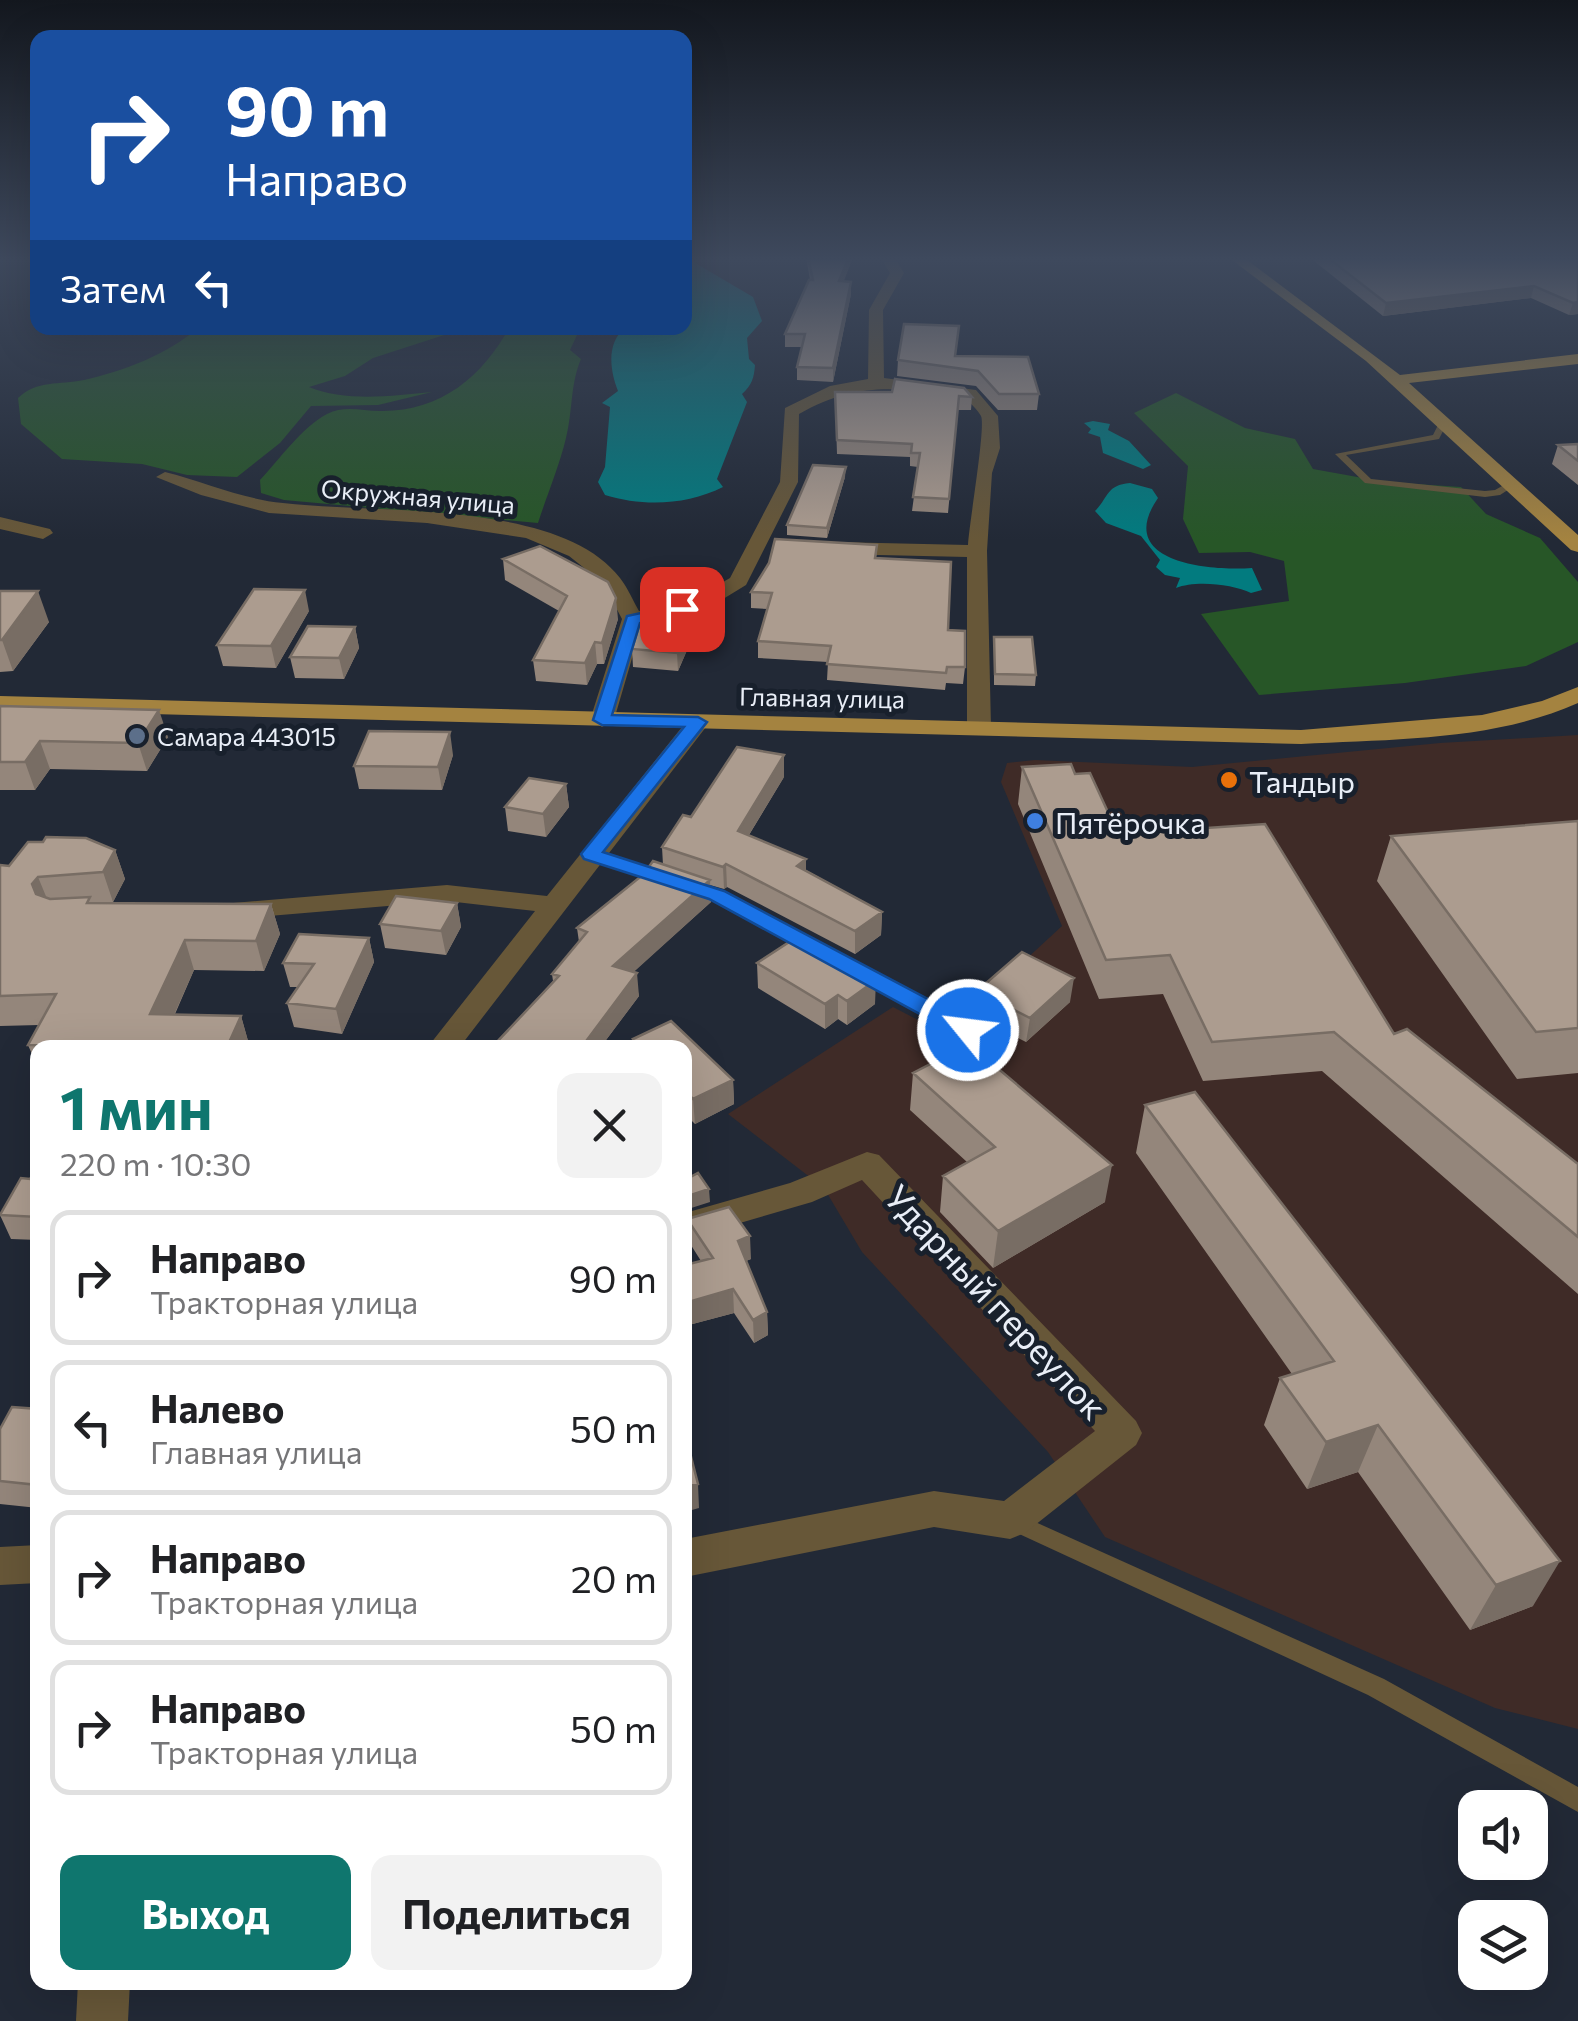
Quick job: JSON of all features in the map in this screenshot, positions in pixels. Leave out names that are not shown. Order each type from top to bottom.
[{"type":"main road","points":[[1363,351],[1578,546]]},
{"type":"main road","points":[[1395,380],[1578,359]]},
{"type":"main road","name":"Главная улица","points":[[0,704],[1301,737],[1435,729],[1571,701]]},
{"type":"street","points":[[876,351],[876,380]]},
{"type":"street","points":[[602,720],[633,619],[682,609],[726,593],[768,544],[789,482],[791,412],[812,399],[876,380],[970,393],[990,416],[991,448],[983,473],[977,550],[979,728]]},
{"type":"street","name":"Окружная улица","points":[[165,477],[274,508],[404,516],[526,532],[589,560],[611,577],[626,597],[633,619]]},
{"type":"street","points":[[0,524],[44,533]]},
{"type":"street","points":[[812,547],[977,550]]},
{"type":"street","points":[[448,1040],[698,722]]},
{"type":"street","points":[[209,911],[447,893],[554,906]]},
{"type":"street","name":"Ударный переулок","points":[[692,1224],[800,1192],[867,1164],[1122,1432],[1010,1520]]},
{"type":"street","points":[[692,1557],[934,1510],[1010,1520]]},
{"type":"street","points":[[0,1566],[30,1564]]},
{"type":"street","points":[[102,2021],[104,1990]]},
{"type":"lane","points":[[1443,423],[1436,437],[1339,454],[1368,482],[1485,494],[1497,493],[1511,484]]},
{"type":"lane","points":[[591,854],[716,895],[968,1030]]},
{"type":"lane","points":[[1010,1520],[1376,1687],[1578,1800]]},
{"type":"shaded area","points":[[394,351],[373,358],[345,376],[309,387],[353,396],[432,392],[378,405],[311,406],[280,443],[237,477],[187,475],[142,464],[62,459],[21,424],[18,398],[25,392],[84,380],[159,354]]},
{"type":"shaded area","points":[[494,351],[572,351],[581,359],[566,438],[538,523],[284,500],[261,493],[260,480],[300,435],[327,414],[353,409],[402,410],[422,405],[457,388]]},
{"type":"shaded area","points":[[612,351],[748,351],[755,365],[754,374],[742,394],[747,402],[717,479],[723,487],[695,498],[665,502],[605,495],[598,482],[605,467],[610,407],[602,403],[618,391]]},
{"type":"shaded area","points":[[1176,393],[1245,428],[1295,439],[1313,469],[1385,482],[1461,487],[1486,514],[1540,538],[1578,582],[1578,642],[1526,666],[1405,683],[1259,695],[1201,614],[1289,601],[1284,561],[1250,552],[1199,553],[1183,519],[1188,466],[1134,413]]},
{"type":"shaded area","points":[[1084,423],[1110,424],[1108,430],[1129,441],[1151,465],[1143,469],[1103,453],[1100,437],[1088,433],[1091,429]]},
{"type":"shaded area","points":[[1130,483],[1152,489],[1158,498],[1147,520],[1148,537],[1157,550],[1192,564],[1252,568],[1262,590],[1251,593],[1214,584],[1176,588],[1180,578],[1165,575],[1156,567],[1160,560],[1141,536],[1106,523],[1095,511],[1112,489]]},
{"type":"shaded area","points":[[1578,735],[1578,1729],[1495,1708],[1105,1537],[1048,1452],[862,1252],[824,1188],[728,1114],[893,1007],[945,1034],[1062,926],[1001,782],[1007,763],[1035,760],[1192,767],[1440,743]]},
{"type":"building","points":[[801,351],[836,351],[833,368],[797,367]]},
{"type":"building","points":[[899,351],[1028,357],[1039,394],[999,394],[978,371],[898,360]]},
{"type":"building","points":[[895,379],[964,388],[972,397],[959,396],[949,499],[913,497],[920,453],[911,453],[912,444],[837,440],[835,392],[892,392]]},
{"type":"building","points":[[1578,444],[1578,461],[1558,445]]},
{"type":"building","points":[[813,465],[846,467],[827,528],[787,525]]},
{"type":"building","points":[[775,539],[877,545],[875,558],[951,562],[948,630],[965,631],[965,667],[947,667],[946,673],[827,664],[831,646],[758,641],[772,593],[751,592],[769,563]]},
{"type":"building","points":[[540,546],[608,582],[616,598],[602,643],[595,642],[585,663],[533,660],[567,596],[503,559]]},
{"type":"building","points":[[254,589],[305,590],[271,646],[217,645]]},
{"type":"building","points":[[0,591],[38,591],[2,640],[0,640]]},
{"type":"building","points":[[669,605],[697,608],[677,653],[632,649],[644,610]]},
{"type":"building","points":[[308,626],[355,627],[339,658],[290,657]]},
{"type":"building","points":[[994,637],[1032,637],[1036,675],[995,674]]},
{"type":"building","points":[[0,706],[159,710],[138,743],[40,741],[25,762],[0,762]]},
{"type":"building","points":[[369,731],[450,732],[438,767],[354,766]]},
{"type":"building","points":[[737,747],[784,755],[738,831],[806,859],[797,866],[882,912],[855,931],[726,864],[723,867],[662,847],[683,815],[691,817]]},
{"type":"building","points":[[1071,764],[1075,774],[1090,773],[1118,834],[1265,824],[1394,1034],[1407,1029],[1578,1164],[1578,1237],[1334,1032],[1212,1042],[1170,955],[1106,960],[1022,767]]},
{"type":"building","points":[[529,778],[566,784],[543,814],[505,807]]},
{"type":"building","points":[[1578,821],[1578,1028],[1536,1032],[1391,836]]},
{"type":"building","points":[[46,837],[86,838],[115,850],[103,872],[38,877],[32,884],[36,894],[50,899],[90,897],[87,903],[271,904],[256,941],[185,940],[150,1014],[241,1016],[230,1040],[31,1040],[56,994],[0,996],[0,865],[9,866],[28,842],[43,842]]},
{"type":"building","points":[[653,861],[710,880],[613,966],[637,973],[587,1040],[499,1040],[559,976],[552,974],[587,932],[577,928],[644,874]]},
{"type":"building","points":[[396,896],[457,903],[441,931],[380,924]]},
{"type":"building","points":[[299,934],[369,938],[336,1009],[287,1003],[314,964],[283,963]]},
{"type":"building","points":[[800,935],[876,980],[847,1001],[838,995],[825,1004],[757,963]]},
{"type":"building","points":[[1022,952],[1074,978],[1030,1018],[977,991]]},
{"type":"building","points":[[671,1021],[691,1040],[634,1040]]},
{"type":"building","points":[[692,1041],[733,1080],[692,1098]]},
{"type":"building","points":[[969,1044],[1112,1165],[998,1231],[943,1176],[995,1147],[913,1073]]},
{"type":"building","points":[[1195,1092],[1560,1561],[1496,1585],[1378,1425],[1326,1442],[1280,1378],[1334,1361],[1145,1105]]},
{"type":"building","points":[[698,1173],[709,1189],[692,1195],[692,1176]]},
{"type":"building","points":[[21,1178],[30,1179],[30,1217],[0,1215]]},
{"type":"building","points":[[729,1207],[750,1236],[738,1241],[767,1312],[753,1320],[733,1289],[692,1301],[692,1263],[713,1258],[692,1226],[692,1218]]},
{"type":"building","points":[[12,1407],[30,1408],[30,1484],[0,1481],[0,1429]]},
{"type":"building","points":[[692,1461],[698,1484],[692,1485]]},
{"type":"place","name":"Самара 443015","points":[[137,736]]},
{"type":"place","name":"Тандыр","points":[[1229,780]]},
{"type":"place","name":"Пятёрочка","points":[[1035,821]]},
{"type":"route","points":[[682,609],[633,619],[602,720],[698,722],[591,854],[716,895],[968,1030]]}]
